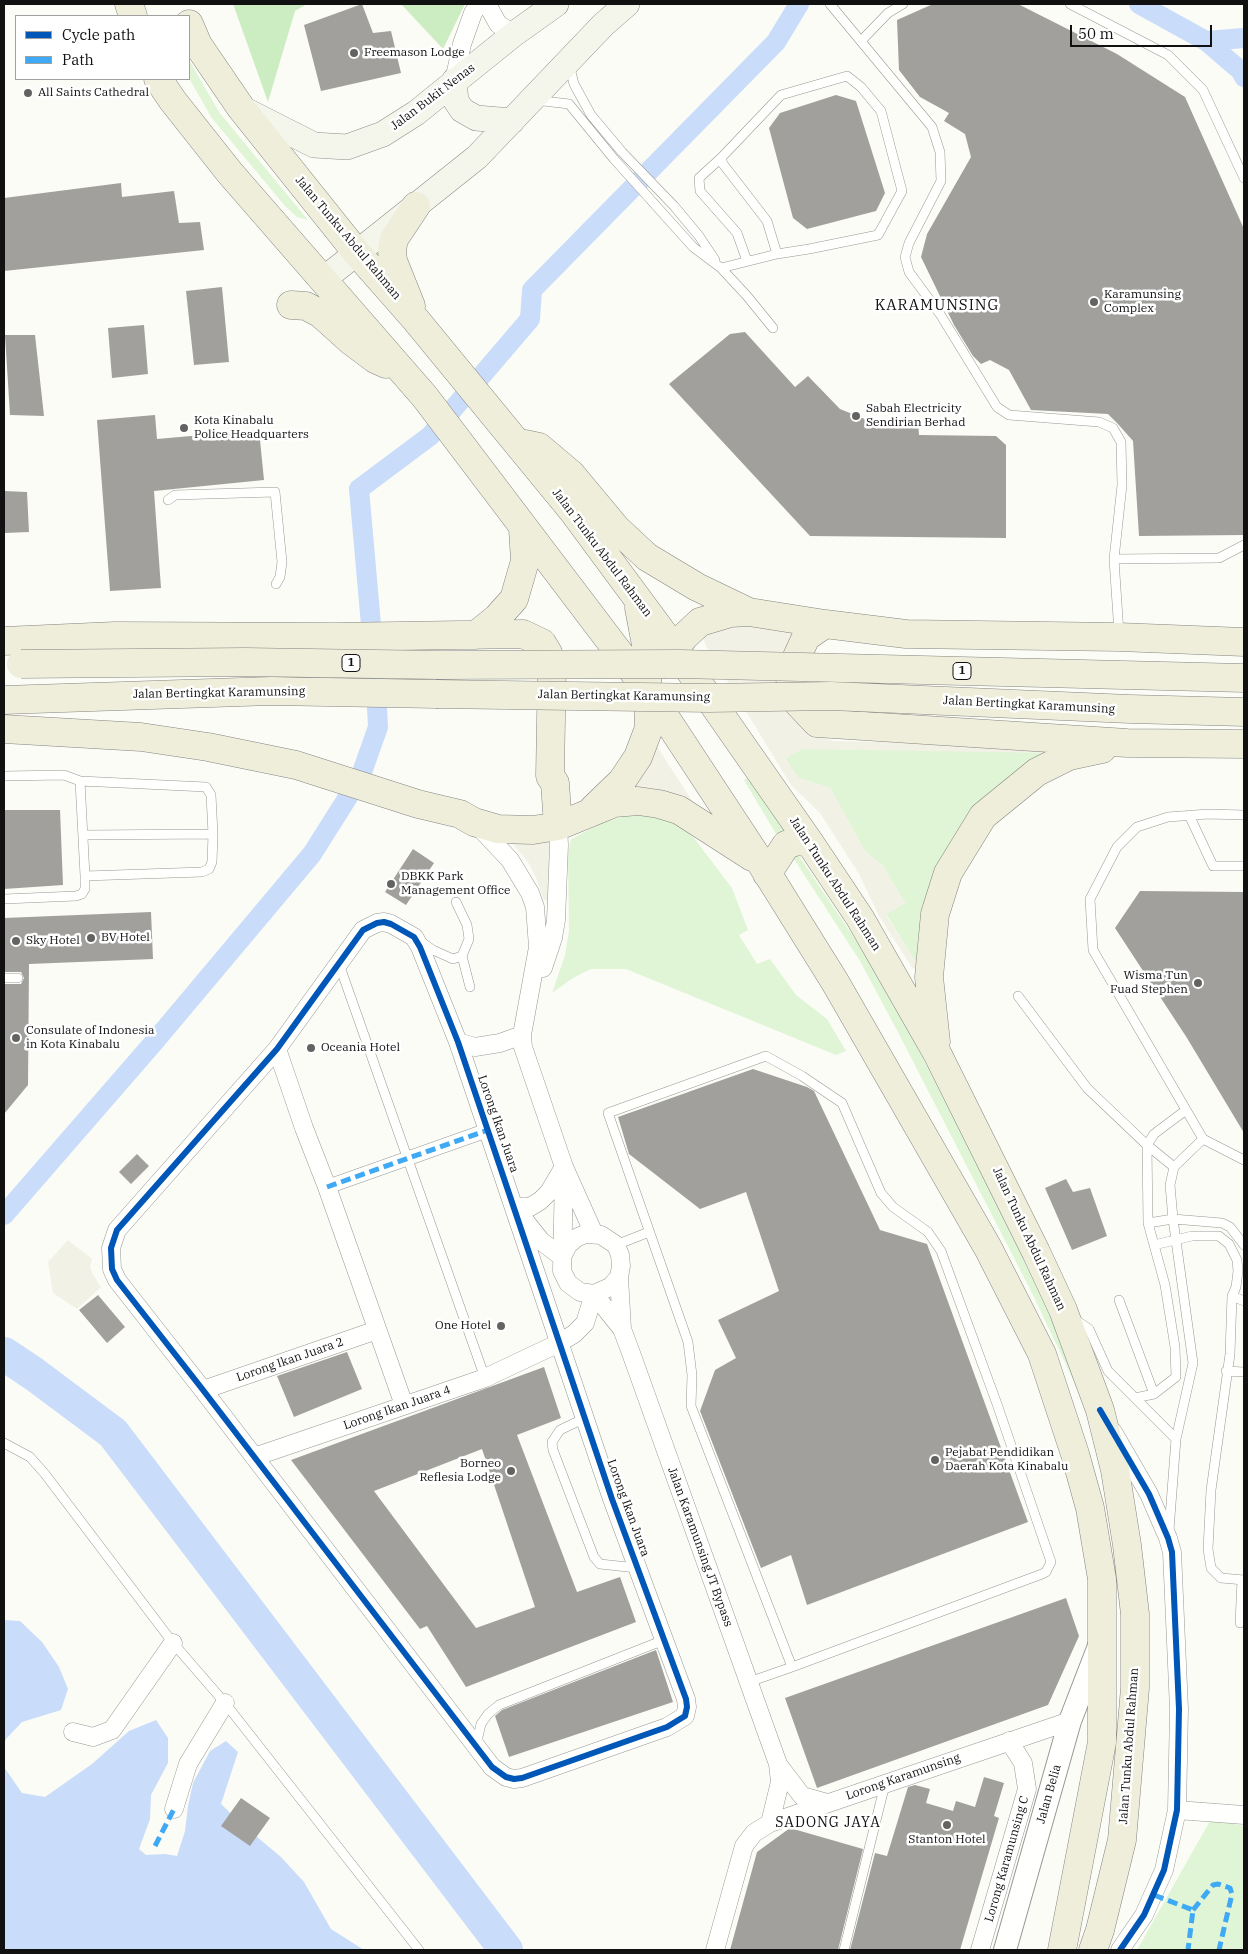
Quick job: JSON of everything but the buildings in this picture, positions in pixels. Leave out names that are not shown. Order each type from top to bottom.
[{"type":"main road","name":"Jalan Bukit Nenas","points":[[241,108],[314,145],[347,147],[383,134],[416,113],[514,34],[556,4]]},
{"type":"main road","points":[[324,279],[477,157],[603,25],[627,4]]},
{"type":"main road","name":"Jalan Tunku Abdul Rahman","points":[[190,26],[198,45],[241,108],[357,253],[416,320],[572,510],[674,648],[810,843],[860,918],[937,1053],[1036,1252],[1063,1310],[1100,1410],[1115,1470],[1127,1545],[1135,1614],[1136,1688],[1122,1840],[1100,1930],[1093,1950]]},
{"type":"main road","points":[[159,80],[230,173],[425,397],[648,691],[763,867],[835,982],[983,1240],[1042,1354],[1075,1454],[1090,1508],[1102,1579],[1102,1742],[1062,1950]]},
{"type":"main road","points":[[454,81],[456,100],[462,110],[476,118],[512,121]]},
{"type":"main road","points":[[416,206],[394,239],[392,250],[393,261],[399,272],[416,320]]},
{"type":"main road","points":[[291,305],[306,306],[321,314],[351,341],[375,359],[404,371]]},
{"type":"main road","points":[[516,443],[539,447],[571,474],[616,528],[647,557],[697,587],[749,612]]},
{"type":"main road","points":[[476,636],[498,618],[514,599],[525,561],[523,528]]},
{"type":"main road","points":[[591,811],[622,781],[638,757],[649,728],[646,644],[638,601]]},
{"type":"main road","points":[[648,691],[657,673],[674,648],[700,622],[730,613],[749,612],[906,634],[1119,637],[1244,642]]},
{"type":"main road","points":[[825,624],[806,637],[790,678],[798,703],[817,723],[1127,743],[1244,744]]},
{"type":"main road","points":[[4,641],[115,636],[335,638],[523,634],[542,643],[552,664],[550,776],[555,783],[558,826]]},
{"type":"main road","name":"1","points":[[12,665],[244,662],[440,665],[680,664],[1244,678]]},
{"type":"main road","name":"Jalan Bertingkat Karamunsing","points":[[4,700],[271,690],[709,698],[831,696],[1244,712]]},
{"type":"main road","points":[[4,729],[141,737],[208,747],[296,765],[418,804],[460,814],[474,822],[498,830],[532,830],[558,826],[614,803],[638,801],[659,804],[679,810],[763,867]]},
{"type":"main road","points":[[937,1053],[929,976],[935,914],[948,873],[983,816],[1037,772],[1069,756],[1127,743]]},
{"type":"main road","points":[[517,830],[530,818],[540,803],[544,782],[550,776]]},
{"type":"main road","points":[[763,867],[786,844],[797,841],[810,843]]},
{"type":"street","points":[[454,81],[462,44],[473,13],[479,4]]},
{"type":"street","points":[[487,4],[498,24],[514,34]]},
{"type":"street","points":[[474,822],[510,860],[530,893],[535,907],[538,947],[522,1030],[523,1047],[564,1167],[594,1234]]},
{"type":"street","points":[[458,1042],[475,1046],[500,1043],[522,1030],[553,938],[556,920],[558,826]]},
{"type":"street","name":"Lorong Ikan Juara","points":[[377,923],[391,924],[414,937],[420,946],[458,1042],[637,1568],[686,1699],[685,1716],[668,1728],[522,1778],[514,1779],[499,1773],[478,1749],[117,1280],[112,1269],[112,1241],[121,1225],[278,1049],[339,963],[363,930],[377,923]]},
{"type":"street","points":[[278,1049],[304,1128],[327,1187],[404,1405]]},
{"type":"street","points":[[327,1187],[488,1130]]},
{"type":"street","points":[[514,1207],[530,1207],[540,1201],[550,1192],[564,1167]]},
{"type":"street","points":[[564,1167],[562,1271],[568,1283],[580,1292],[594,1294],[610,1287],[619,1277]]},
{"type":"street","points":[[514,1207],[541,1241],[562,1257]]},
{"type":"street","points":[[562,1257],[568,1245],[576,1238],[585,1234],[594,1234],[607,1238],[616,1245]]},
{"type":"street","name":"Jalan Karamunsing JT Bypass","points":[[616,1245],[622,1266],[619,1277],[622,1329],[778,1764]]},
{"type":"street","name":"Lorong Ikan Juara 4","points":[[254,1456],[485,1378],[538,1354],[574,1334],[585,1323],[594,1294]]},
{"type":"street","name":"Jalan Karamunsing JT Bypass","points":[[594,1294],[622,1329]]},
{"type":"street","name":"Lorong Ikan Juara 2","points":[[203,1390],[377,1330]]},
{"type":"street","points":[[1100,1410],[1149,1494],[1172,1552],[1179,1709],[1177,1810],[1164,1870],[1144,1915],[1120,1950]]},
{"type":"street","name":"Jalan Belia","points":[[1005,1950],[1070,1721],[1101,1641]]},
{"type":"street","points":[[74,1732],[93,1737],[112,1730],[173,1643]]},
{"type":"street","points":[[174,1809],[188,1764],[225,1703]]},
{"type":"street","name":"Lorong Karamunsing","points":[[715,1950],[744,1846],[754,1833],[770,1823],[1070,1721]]},
{"type":"street","name":"Lorong Karamunsing C","points":[[980,1950],[1027,1789],[1022,1764],[1009,1741]]},
{"type":"street","points":[[778,1764],[802,1796],[827,1803]]},
{"type":"street","points":[[770,1823],[780,1782],[778,1764]]},
{"type":"street","points":[[1177,1810],[1244,1815]]},
{"type":"lane","points":[[830,4],[847,22],[932,127],[940,152],[941,181],[909,243],[906,257],[910,272],[940,314],[997,407],[1009,416],[1099,422],[1113,428],[1121,442],[1122,485],[1114,559],[1119,637]]},
{"type":"lane","points":[[861,41],[888,12],[903,4]]},
{"type":"lane","points":[[1070,4],[1168,56],[1203,90],[1243,174]]},
{"type":"lane","points":[[568,62],[574,84],[591,115],[622,152],[674,206],[699,236],[719,266],[773,328]]},
{"type":"lane","points":[[532,100],[569,104],[614,159],[693,247],[719,266],[747,261],[776,254],[809,250],[878,235],[902,191],[881,111],[861,87],[848,76],[781,95],[721,158],[699,178],[700,191],[737,233],[747,261]]},
{"type":"lane","points":[[721,158],[723,164],[767,221],[776,254]]},
{"type":"lane","points":[[168,500],[175,495],[275,492],[282,562],[280,577],[276,584]]},
{"type":"lane","points":[[1114,559],[1219,558],[1244,544]]},
{"type":"lane","points":[[4,776],[64,775],[80,781],[206,787],[210,796],[213,834],[212,862],[209,870],[202,872],[85,876]]},
{"type":"lane","points":[[4,899],[76,896],[82,894],[85,889],[85,876],[80,781]]},
{"type":"lane","points":[[1244,815],[1168,817],[1137,827],[1117,847],[1090,899],[1093,950],[1202,1139],[1244,1160]]},
{"type":"lane","points":[[1189,816],[1213,866],[1244,866]]},
{"type":"lane","points":[[84,835],[213,834]]},
{"type":"lane","points":[[456,902],[467,925],[469,939],[462,956],[470,988]]},
{"type":"lane","points":[[414,937],[433,950],[452,959],[462,956]]},
{"type":"lane","points":[[339,963],[485,1378]]},
{"type":"lane","points":[[4,978],[18,978]]},
{"type":"lane","points":[[1018,996],[1087,1088],[1146,1145],[1174,1167]]},
{"type":"lane","points":[[749,1682],[792,1667],[1042,1574],[1046,1572],[1051,1562],[942,1251],[928,1232],[893,1206],[881,1193],[842,1103],[802,1076],[766,1056],[608,1113],[688,1342],[692,1375],[691,1406],[792,1667]]},
{"type":"lane","points":[[1135,1398],[1154,1394],[1176,1377],[1175,1347],[1165,1285],[1148,1223],[1146,1145],[1154,1134],[1186,1110]]},
{"type":"lane","points":[[1168,1538],[1176,1439],[1193,1363],[1170,1185],[1174,1167],[1202,1139]]},
{"type":"lane","points":[[1148,1223],[1173,1219],[1222,1223],[1234,1231],[1244,1245]]},
{"type":"lane","points":[[616,1245],[649,1232]]},
{"type":"lane","points":[[1154,1244],[1192,1236],[1219,1236],[1229,1244],[1241,1271],[1232,1296],[1230,1354],[1226,1371],[1211,1490],[1208,1549],[1211,1568],[1221,1578],[1243,1580],[1240,1623]]},
{"type":"lane","points":[[1232,1296],[1244,1301]]},
{"type":"lane","points":[[1119,1300],[1154,1394]]},
{"type":"lane","points":[[1063,1310],[1089,1329],[1108,1371],[1176,1439]]},
{"type":"lane","points":[[1226,1371],[1244,1372]]},
{"type":"lane","points":[[585,1418],[560,1430],[552,1442],[553,1450],[594,1557],[600,1564],[637,1568]]},
{"type":"lane","points":[[4,1443],[30,1457],[45,1474],[173,1643],[225,1703],[420,1950]]},
{"type":"lane","points":[[478,1749],[481,1724],[488,1714],[499,1705],[664,1640]]},
{"type":"lane","points":[[844,1950],[885,1784]]},
{"type":"green space","points":[[233,4],[307,4],[295,11],[268,102]]},
{"type":"green space","points":[[401,4],[465,4],[443,49]]},
{"type":"green space","points":[[190,62],[219,112],[308,220],[297,217],[285,206],[211,117],[190,80]]},
{"type":"green space","points":[[802,749],[1051,753],[983,810],[918,966],[886,914],[905,903],[883,866],[865,851],[830,788],[798,778],[785,758]]},
{"type":"green space","points":[[749,777],[787,835],[779,839],[744,780]]},
{"type":"green space","points":[[634,813],[652,813],[674,821],[694,838],[732,888],[748,930],[739,935],[757,964],[770,959],[796,995],[827,1019],[846,1051],[836,1055],[626,969],[591,969],[573,978],[552,993],[565,955],[569,931],[568,855],[571,839],[602,823]]},
{"type":"green space","points":[[797,853],[867,957],[910,1033],[1042,1290],[1085,1405],[1033,1295],[901,1038],[860,961],[792,856]]},
{"type":"green space","points":[[1211,1819],[1244,1826],[1244,1950],[1137,1950]]},
{"type":"shaded area","points":[[715,624],[810,626],[788,653],[821,737],[834,741],[1048,746],[1051,753],[802,749],[785,758],[799,778],[830,788],[865,851],[883,866],[905,903],[886,915],[918,966],[913,969],[879,916],[859,874],[820,813],[791,785],[706,646],[703,638],[707,630]]},
{"type":"shaded area","points":[[656,745],[700,813],[631,792]]},
{"type":"shaded area","points":[[549,841],[549,902],[543,899],[537,880],[528,862],[511,842]]},
{"type":"shaded area","points":[[68,1240],[92,1259],[90,1267],[101,1287],[77,1309],[53,1293],[48,1262]]},
{"type":"water","points":[[4,1620],[20,1621],[42,1642],[59,1667],[68,1689],[61,1710],[22,1722],[6,1739],[4,1744]]},
{"type":"water","points":[[156,1720],[168,1738],[168,1763],[151,1795],[150,1819],[139,1849],[146,1855],[165,1854],[177,1856],[185,1831],[193,1783],[210,1751],[226,1741],[238,1752],[221,1804],[281,1857],[304,1882],[331,1929],[364,1950],[4,1950],[4,1767],[22,1793],[45,1797],[92,1764],[129,1731]]},
{"type":"waterway","points":[[4,1215],[155,1041],[312,854],[360,778],[378,727],[375,670],[359,489],[430,436],[530,319],[532,290],[776,42],[799,4]]},
{"type":"waterway","points":[[1139,4],[1206,41],[1241,71],[1244,77]]},
{"type":"waterway","points":[[1206,41],[1244,38]]},
{"type":"waterway","points":[[4,1354],[113,1433],[506,1950]]},
{"type":"marked path","points":[[327,1187],[488,1130]]},
{"type":"marked path","points":[[155,1846],[174,1809]]},
{"type":"marked path","points":[[1193,1910],[1213,1885],[1218,1884],[1230,1888],[1232,1894],[1219,1950]]},
{"type":"marked path","points":[[1154,1895],[1193,1910],[1188,1950]]},
{"type":"cycle path","points":[[384,922],[414,937],[420,947],[458,1042],[612,1499],[686,1699],[685,1716],[667,1727],[522,1778],[506,1777],[492,1767],[117,1280],[112,1269],[111,1248],[117,1230],[277,1049],[363,930],[377,923],[384,922]]},
{"type":"cycle path","points":[[1100,1410],[1149,1494],[1172,1552],[1179,1709],[1177,1810],[1164,1870],[1144,1915],[1120,1950]]},
{"type":"place","name":"Freemason Lodge","points":[[354,53]]},
{"type":"place","name":"All Saints Cathedral","points":[[28,93]]},
{"type":"place","name":"Karamunsing Complex","points":[[1094,302]]},
{"type":"place","name":"Sabah Electricity Sendirian Berhad","points":[[856,416]]},
{"type":"place","name":"Kota Kinabalu Police Headquarters","points":[[184,428]]},
{"type":"place","name":"DBKK Park Management Office","points":[[391,884]]},
{"type":"place","name":"BV Hotel","points":[[91,938]]},
{"type":"place","name":"Sky Hotel","points":[[16,941]]},
{"type":"place","name":"Wisma Tun Fuad Stephen","points":[[1198,983]]},
{"type":"place","name":"Consulate of Indonesia in Kota Kinabalu","points":[[16,1038]]},
{"type":"place","name":"Oceania Hotel","points":[[311,1048]]},
{"type":"place","name":"One Hotel","points":[[501,1326]]},
{"type":"place","name":"Pejabat Pendidikan Daerah Kota Kinabalu","points":[[935,1460]]},
{"type":"place","name":"Borneo Reflesia Lodge","points":[[511,1471]]},
{"type":"place","name":"Stanton Hotel","points":[[947,1825]]},
{"type":"district","name":"KARAMUNSING","points":[[937,306]]},
{"type":"district","name":"SADONG JAYA","points":[[828,1823]]}]
